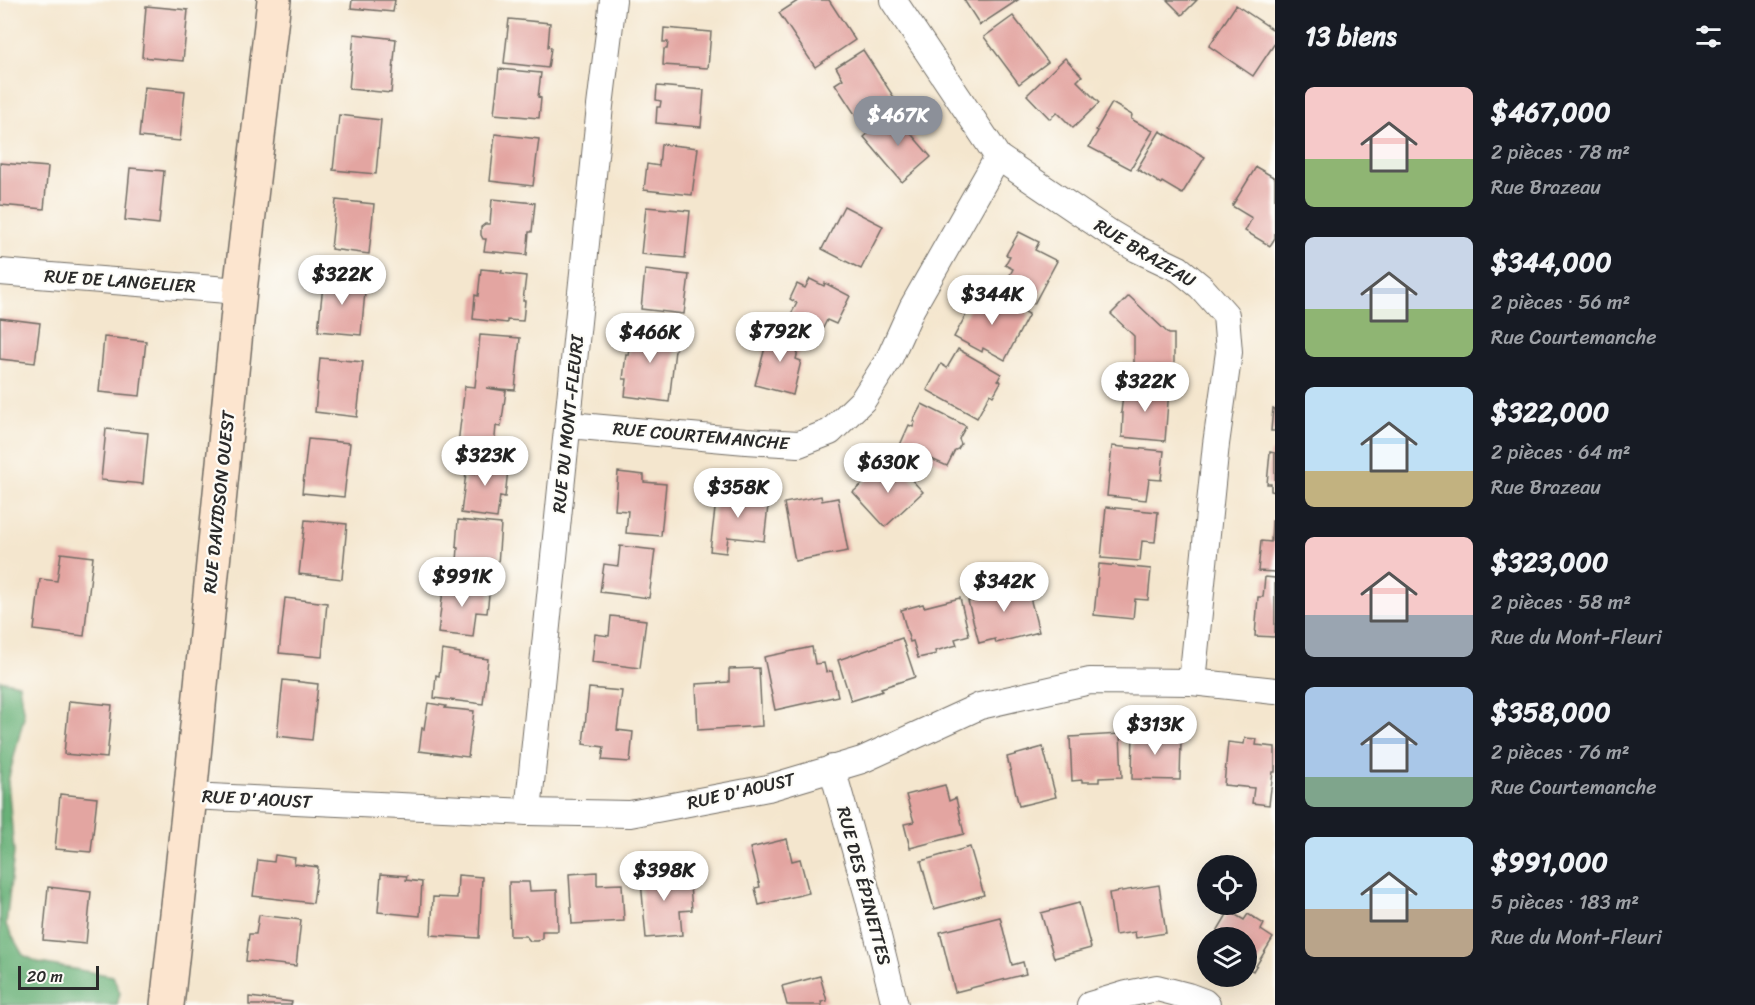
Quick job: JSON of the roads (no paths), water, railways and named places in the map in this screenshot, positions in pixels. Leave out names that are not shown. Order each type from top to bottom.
[{"type":"street","name":"RUE DAVIDSON OUEST","points":[[167,1005],[240,291],[274,0]]},
{"type":"street","name":"RUE DU MONT-FLEURI","points":[[528,812],[600,106],[613,0]]},
{"type":"street","name":"RUE BRAZEAU","points":[[893,0],[998,157],[1110,233],[1179,269],[1201,287],[1226,315],[1229,352],[1216,444],[1192,682]]},
{"type":"street","name":"RUE COURTEMANCHE","points":[[569,425],[799,444],[830,432],[863,400],[889,359],[912,308],[998,157]]},
{"type":"street","name":"RUE DE LANGELIER","points":[[0,272],[240,291]]},
{"type":"street","name":"RUE D'AOUST","points":[[190,796],[528,812],[630,814],[768,788],[862,760],[980,706],[1090,681],[1192,682],[1275,691]]},
{"type":"street","name":"RUE DES ÉPINETTES","points":[[832,768],[868,896],[895,1005]]},
{"type":"street","points":[[1090,1005],[1157,988],[1188,996],[1207,1005]]}]
